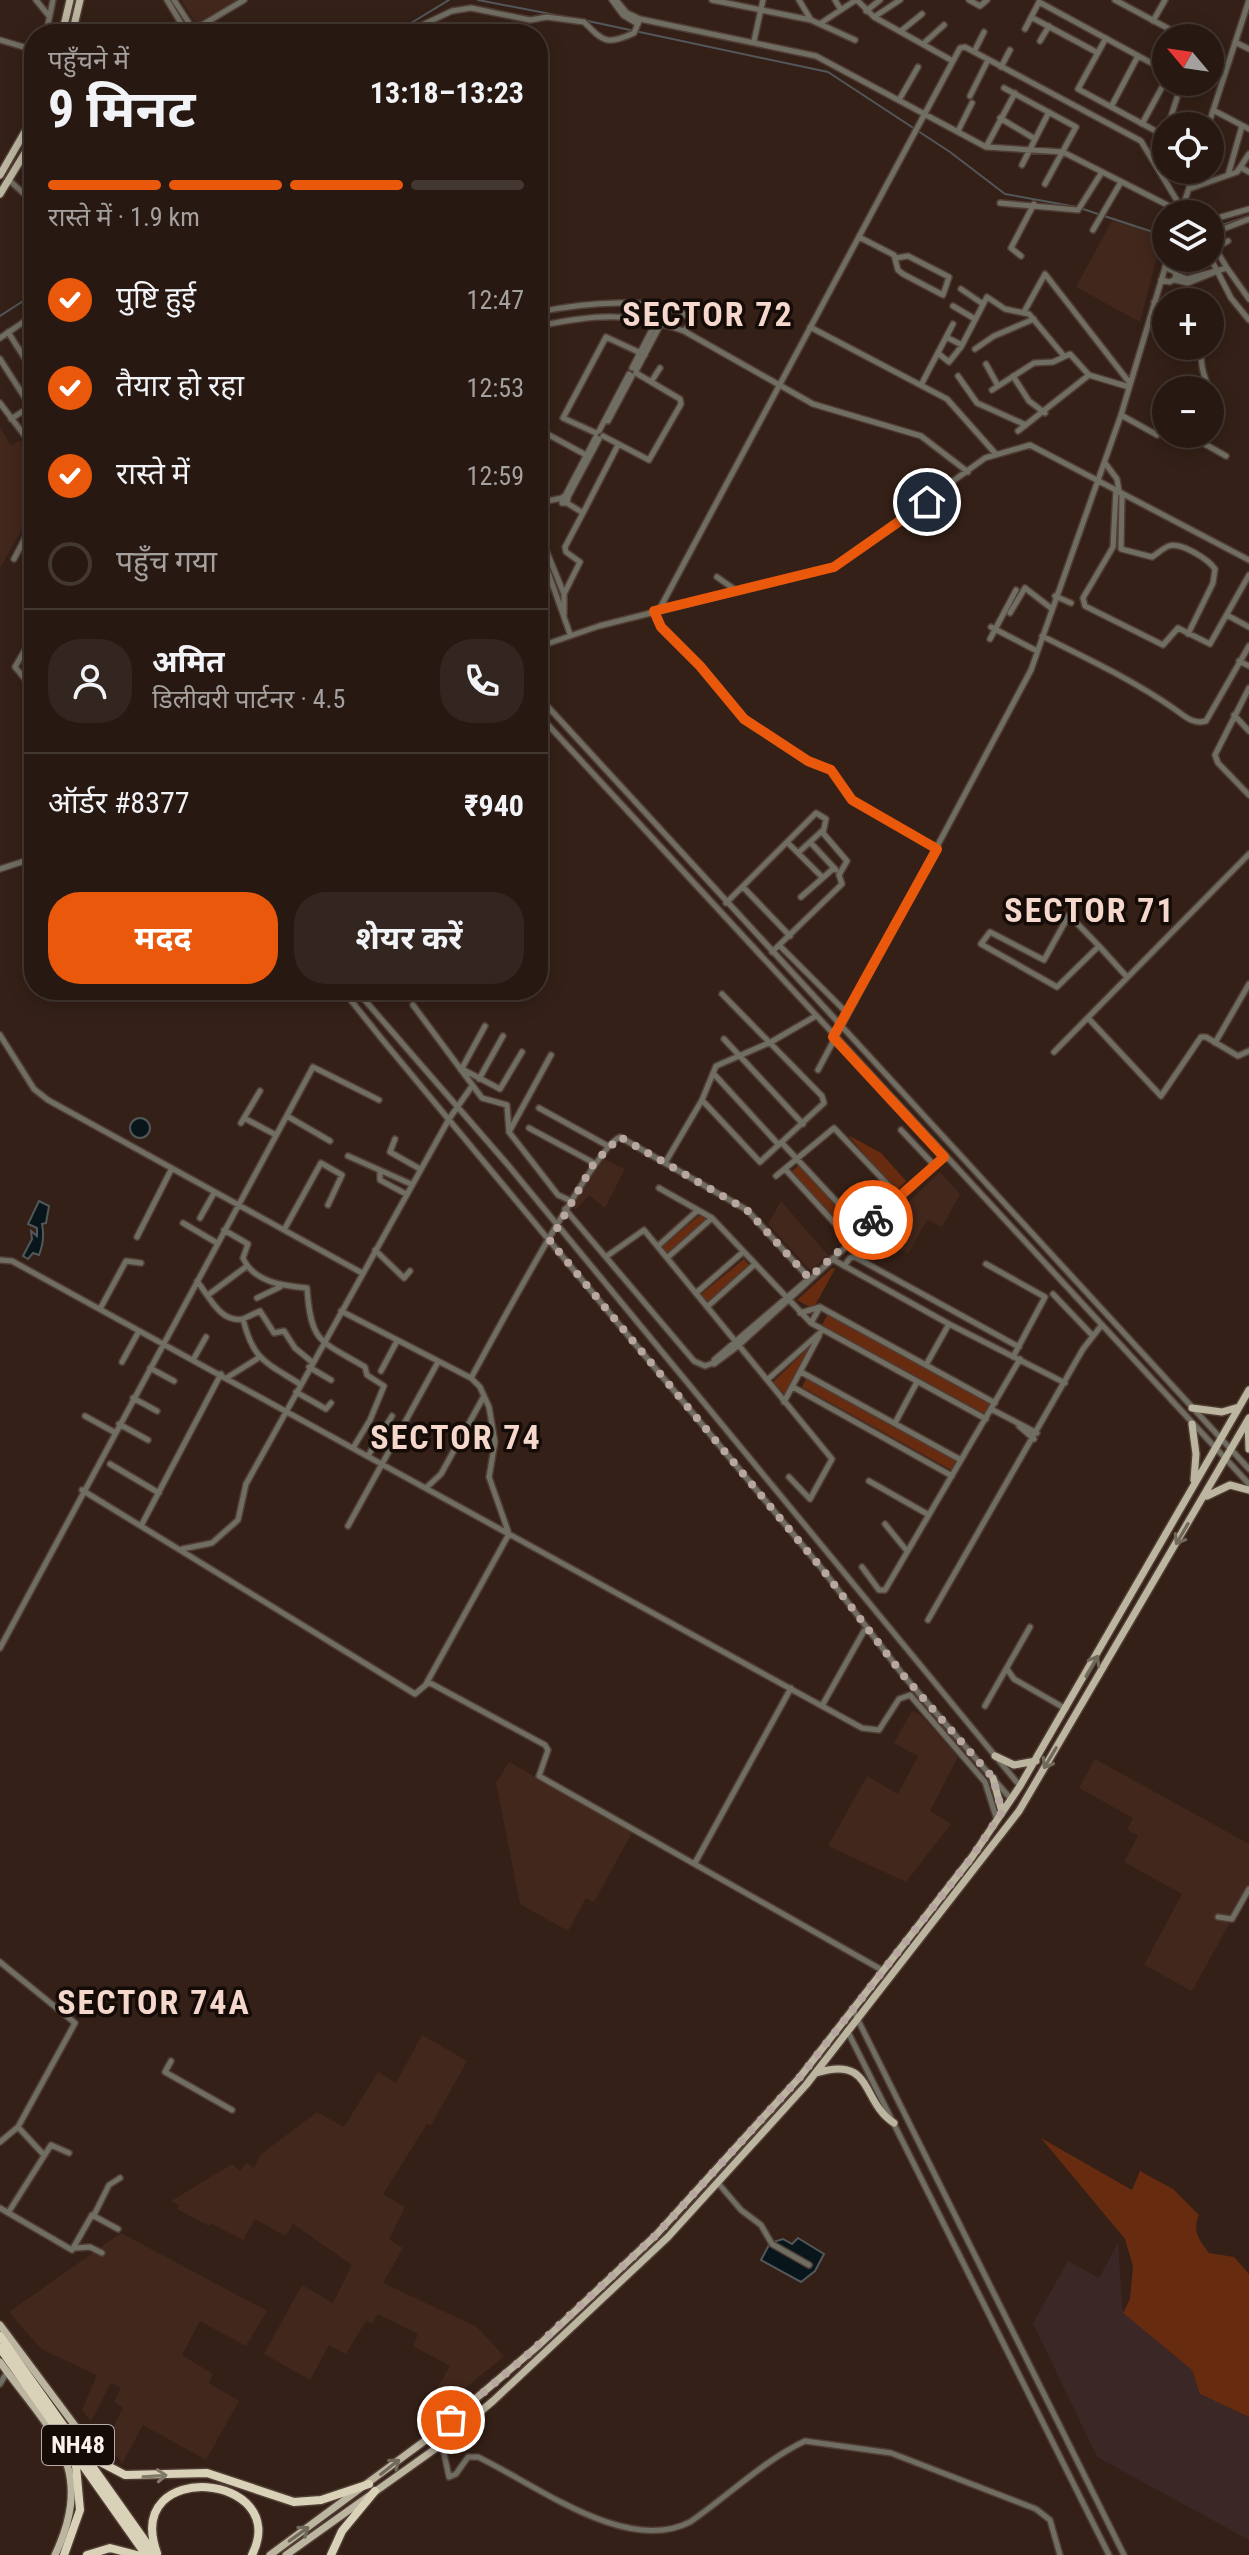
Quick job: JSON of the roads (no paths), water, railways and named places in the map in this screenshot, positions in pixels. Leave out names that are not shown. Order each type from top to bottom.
[{"type":"highway","name":"NH48","points":[[0,2336],[146,2555]]},
{"type":"highway","name":"NH48","points":[[0,2348],[157,2555]]},
{"type":"highway","points":[[64,2555],[80,2510],[79,2454],[122,2474],[146,2477],[207,2473],[276,2499],[302,2503],[372,2487]]},
{"type":"highway","points":[[157,2555],[152,2528],[160,2505],[178,2491],[203,2487],[231,2492],[250,2507],[258,2534],[252,2555]]},
{"type":"highway","points":[[331,2555],[342,2531],[372,2487]]},
{"type":"highway","points":[[87,2555],[115,2548],[137,2555]]},
{"type":"main road","points":[[64,24],[70,0]]},
{"type":"main road","points":[[74,24],[80,0]]},
{"type":"main road","points":[[0,175],[24,133]]},
{"type":"main road","points":[[0,194],[24,155]]},
{"type":"main road","points":[[286,2555],[333,2521],[494,2385],[656,2235],[800,2077],[1020,1786],[1249,1390]]},
{"type":"main road","points":[[1192,1408],[1222,1412],[1238,1409]]},
{"type":"main road","points":[[1249,1419],[1249,1449]]},
{"type":"main road","points":[[270,2555],[327,2513],[442,2444],[626,2279],[718,2183],[815,2073],[1019,1811],[1249,1419]]},
{"type":"main road","points":[[1192,1424],[1196,1454],[1194,1486]]},
{"type":"main road","points":[[1202,1501],[1219,1488],[1230,1485],[1249,1487]]},
{"type":"main road","points":[[995,1756],[1014,1765],[1036,1761]]},
{"type":"main road","points":[[993,1778],[1002,1812]]},
{"type":"main road","points":[[815,2073],[841,2068],[859,2075],[883,2115],[894,2123]]},
{"type":"main road","points":[[0,2325],[89,2450],[122,2474]]},
{"type":"main road","points":[[0,2362],[57,2441],[71,2469],[74,2486],[70,2519],[55,2555]]},
{"type":"street","points":[[36,0],[49,17]]},
{"type":"street","points":[[48,24],[53,0]]},
{"type":"street","points":[[167,0],[173,3],[186,24]]},
{"type":"street","points":[[201,24],[244,0]]},
{"type":"street","points":[[614,0],[637,26]]},
{"type":"street","points":[[712,0],[811,20],[855,40]]},
{"type":"street","points":[[754,41],[763,0]]},
{"type":"street","points":[[799,0],[811,20]]},
{"type":"street","points":[[835,0],[841,10]]},
{"type":"street","points":[[820,23],[856,0],[874,17],[951,60]]},
{"type":"street","points":[[866,11],[880,0]]},
{"type":"street","points":[[874,17],[900,0]]},
{"type":"street","points":[[969,0],[980,6],[987,0]]},
{"type":"street","points":[[1117,0],[1159,24]]},
{"type":"street","points":[[1153,21],[1165,0]]},
{"type":"street","points":[[1249,0],[1213,110],[1249,129]]},
{"type":"street","points":[[1025,29],[1040,1],[1152,64]]},
{"type":"street","points":[[424,24],[452,11],[471,8],[530,20],[547,17],[584,22],[597,37],[610,41],[637,26],[754,41],[816,56],[986,147],[1063,152],[1157,200]]},
{"type":"street","points":[[901,31],[922,14]]},
{"type":"street","points":[[1031,17],[1098,53]]},
{"type":"street","points":[[923,44],[944,25]]},
{"type":"street","points":[[1040,41],[1049,26]]},
{"type":"street","points":[[974,52],[984,32]]},
{"type":"street","points":[[1106,38],[1078,89],[1152,129]]},
{"type":"street","points":[[0,40],[24,47]]},
{"type":"street","points":[[1235,42],[1249,49]]},
{"type":"street","points":[[937,849],[852,800],[831,770],[808,761],[744,719],[700,666],[661,627],[656,611],[859,237],[951,60],[962,47],[1141,141],[1174,200]]},
{"type":"street","points":[[1001,67],[1010,50]]},
{"type":"street","points":[[1111,107],[1138,56]]},
{"type":"street","points":[[958,131],[988,60]]},
{"type":"street","points":[[899,100],[918,67]]},
{"type":"street","points":[[1004,88],[1076,127],[1045,184]]},
{"type":"street","points":[[986,147],[1015,93]]},
{"type":"street","points":[[1142,124],[1157,96]]},
{"type":"street","points":[[1022,165],[1049,112]]},
{"type":"street","points":[[1000,118],[1035,139]]},
{"type":"street","points":[[1228,176],[1242,126]]},
{"type":"street","points":[[1189,189],[1242,168],[1249,154]]},
{"type":"street","points":[[1242,168],[1249,172]]},
{"type":"street","points":[[1000,203],[1080,209],[1102,172]]},
{"type":"street","points":[[9,180],[24,194]]},
{"type":"street","points":[[1093,230],[1121,182]]},
{"type":"street","points":[[1185,200],[1191,184]]},
{"type":"street","points":[[1021,256],[1011,248],[1034,204]]},
{"type":"street","points":[[1224,216],[1249,209]]},
{"type":"street","points":[[1224,229],[1249,219]]},
{"type":"street","points":[[859,237],[896,258],[908,256],[949,277],[943,295],[898,270],[896,258]]},
{"type":"street","points":[[1228,241],[1215,248],[1247,297]]},
{"type":"street","points":[[1158,288],[1163,272]]},
{"type":"street","points":[[1170,272],[1188,283],[1215,272]]},
{"type":"street","points":[[1218,272],[1231,298],[1249,320]]},
{"type":"street","points":[[1024,312],[1045,274],[1129,385]]},
{"type":"street","points":[[1161,280],[1176,278]]},
{"type":"street","points":[[1247,297],[1249,284]]},
{"type":"street","points":[[961,289],[983,304]]},
{"type":"street","points":[[939,354],[949,362],[962,345],[987,297],[1005,309],[1024,312],[1034,319],[1064,356]]},
{"type":"street","points":[[548,311],[605,303],[637,304],[690,317],[692,325],[684,331]]},
{"type":"street","points":[[953,306],[975,319]]},
{"type":"street","points":[[818,1070],[833,1037],[937,849],[1037,651],[1105,463],[1152,309]]},
{"type":"street","points":[[548,324],[601,316],[660,321],[684,331],[778,386],[832,411],[921,436],[968,472]]},
{"type":"street","points":[[975,349],[994,336],[1034,319]]},
{"type":"street","points":[[565,499],[660,321]]},
{"type":"street","points":[[0,338],[23,322]]},
{"type":"street","points":[[921,385],[953,324]]},
{"type":"street","points":[[810,327],[949,401],[996,453]]},
{"type":"street","points":[[8,332],[24,357]]},
{"type":"street","points":[[633,373],[680,399],[681,404],[649,460],[563,418],[608,335],[642,354]]},
{"type":"street","points":[[946,337],[962,345]]},
{"type":"street","points":[[992,390],[1034,363],[1053,362],[1064,356],[1073,356],[1089,375],[1129,385]]},
{"type":"street","points":[[0,359],[24,394]]},
{"type":"street","points":[[986,364],[997,384]]},
{"type":"street","points":[[651,382],[660,368]]},
{"type":"street","points":[[1012,375],[1029,401],[1045,413]]},
{"type":"street","points":[[1018,431],[1045,413],[1089,375]]},
{"type":"street","points":[[958,376],[977,403],[1027,425]]},
{"type":"street","points":[[0,403],[24,435]]},
{"type":"street","points":[[11,419],[24,412]]},
{"type":"street","points":[[1121,415],[1152,432]]},
{"type":"street","points":[[548,434],[586,455]]},
{"type":"street","points":[[565,499],[599,435]]},
{"type":"street","points":[[564,594],[580,562],[566,552],[565,547],[618,445]]},
{"type":"street","points":[[548,641],[834,567],[996,453],[1034,446],[1249,560]]},
{"type":"street","points":[[1211,448],[1226,456]]},
{"type":"street","points":[[1105,463],[1117,479],[1121,549],[1152,557],[1169,546],[1178,546],[1208,561],[1215,569],[1213,583],[1188,634]]},
{"type":"street","points":[[1119,492],[1113,547],[1083,603],[1163,645],[1178,628],[1210,644],[1249,575]]},
{"type":"street","points":[[548,502],[565,499],[583,513]]},
{"type":"street","points":[[14,559],[24,544]]},
{"type":"street","points":[[548,555],[564,594],[564,615]]},
{"type":"street","points":[[548,571],[570,634]]},
{"type":"street","points":[[717,577],[737,591]]},
{"type":"street","points":[[1010,613],[1025,588],[1051,608]]},
{"type":"street","points":[[990,639],[993,628],[1016,590]]},
{"type":"street","points":[[1055,596],[1071,603]]},
{"type":"street","points":[[1227,615],[1249,627]]},
{"type":"street","points":[[993,628],[1037,651]]},
{"type":"street","points":[[1042,636],[1153,695],[1196,723],[1206,721],[1249,646]]},
{"type":"street","points":[[24,651],[15,667],[24,678]]},
{"type":"street","points":[[1239,661],[1249,666]]},
{"type":"street","points":[[1249,688],[1215,755],[1218,763],[1249,795]]},
{"type":"street","points":[[548,707],[1249,1469]]},
{"type":"street","points":[[1234,715],[1249,731]]},
{"type":"street","points":[[548,725],[1249,1487]]},
{"type":"street","points":[[726,903],[817,812],[828,821],[822,831],[798,853]]},
{"type":"street","points":[[801,897],[822,877],[837,870],[846,859],[822,831]]},
{"type":"street","points":[[772,952],[841,886],[837,870],[810,842]]},
{"type":"street","points":[[788,843],[822,877]]},
{"type":"street","points":[[1054,1052],[1249,854]]},
{"type":"street","points":[[0,869],[24,861]]},
{"type":"street","points":[[743,887],[790,936]]},
{"type":"street","points":[[1099,946],[1057,987],[981,944],[990,932],[1044,960],[1069,915],[1099,946],[1127,977]]},
{"type":"street","points":[[780,945],[847,1013]]},
{"type":"street","points":[[1215,1043],[1249,984]]},
{"type":"street","points":[[702,1100],[758,1161],[803,1124],[824,1100],[722,994]]},
{"type":"street","points":[[351,1000],[823,1570],[903,1675],[1011,1799]]},
{"type":"street","points":[[362,1000],[458,1106],[1020,1786]]},
{"type":"street","points":[[413,1005],[482,1098],[507,1105],[509,1132],[558,1195],[571,1201]]},
{"type":"street","points":[[665,1163],[719,1064],[771,1042],[814,1017]]},
{"type":"street","points":[[1089,1019],[1161,1096],[1195,1042],[1204,1036],[1238,1056],[1249,1051]]},
{"type":"street","points":[[461,1069],[485,1026]]},
{"type":"street","points":[[0,1035],[39,1095],[362,1273]]},
{"type":"street","points":[[479,1079],[503,1036]]},
{"type":"street","points":[[724,1039],[803,1124]]},
{"type":"street","points":[[461,1069],[501,1088],[522,1052]]},
{"type":"street","points":[[509,1132],[551,1055]]},
{"type":"street","points":[[0,1648],[82,1490],[315,1066],[379,1100]]},
{"type":"street","points":[[713,1073],[851,1217],[848,1226]]},
{"type":"street","points":[[182,1549],[212,1543],[238,1520],[246,1484],[420,1169],[472,1086]]},
{"type":"street","points":[[260,1091],[243,1120],[276,1135]]},
{"type":"street","points":[[539,1108],[608,1146]]},
{"type":"street","points":[[287,1116],[330,1141]]},
{"type":"street","points":[[529,1128],[594,1163]]},
{"type":"street","points":[[776,1176],[834,1128],[891,1188]]},
{"type":"street","points":[[901,1130],[934,1165]]},
{"type":"street","points":[[471,1378],[550,1241],[565,1209],[594,1163],[620,1137],[747,1210],[807,1280]]},
{"type":"street","points":[[395,1139],[390,1152],[420,1169]]},
{"type":"street","points":[[348,1156],[381,1171],[386,1170],[412,1184]]},
{"type":"street","points":[[565,1209],[694,1361],[705,1366],[716,1364],[944,1157]]},
{"type":"street","points":[[284,1230],[321,1163],[342,1175],[328,1205]]},
{"type":"street","points":[[785,1169],[839,1228],[848,1226]]},
{"type":"street","points":[[137,1237],[171,1170]]},
{"type":"street","points":[[381,1171],[379,1179],[406,1194]]},
{"type":"street","points":[[659,1188],[712,1218],[811,1323],[986,1419]]},
{"type":"street","points":[[200,1218],[214,1193]]},
{"type":"street","points":[[658,1246],[698,1210]]},
{"type":"street","points":[[667,1258],[712,1218]]},
{"type":"street","points":[[183,1223],[217,1243]]},
{"type":"street","points":[[848,1226],[856,1236]]},
{"type":"street","points":[[607,1256],[641,1229],[832,1461],[810,1499],[789,1477]]},
{"type":"street","points":[[224,1230],[248,1244],[243,1258],[247,1266],[280,1287]]},
{"type":"street","points":[[375,1250],[404,1278],[410,1271]]},
{"type":"street","points":[[696,1293],[743,1252]]},
{"type":"street","points":[[844,1266],[855,1257],[1019,1347]]},
{"type":"street","points":[[832,1259],[949,1324],[1065,1383]]},
{"type":"street","points":[[0,1260],[12,1261],[871,1732],[885,1724],[899,1699],[910,1695],[985,1782],[997,1820]]},
{"type":"street","points":[[100,1309],[126,1261],[141,1263]]},
{"type":"street","points":[[707,1307],[755,1264]]},
{"type":"street","points":[[862,1567],[884,1591],[986,1419],[1045,1297],[986,1264]]},
{"type":"street","points":[[208,1295],[247,1266]]},
{"type":"street","points":[[197,1281],[221,1312],[236,1320],[260,1311],[274,1333],[284,1331],[311,1365],[331,1380]]},
{"type":"street","points":[[257,1298],[280,1287],[307,1288],[311,1327],[323,1342],[365,1367],[367,1375],[384,1386],[370,1420],[353,1448]]},
{"type":"street","points":[[1053,1294],[1092,1335]]},
{"type":"street","points":[[800,1313],[820,1307],[926,1365],[1036,1436]]},
{"type":"street","points":[[811,1323],[820,1307]]},
{"type":"street","points":[[82,1490],[415,1694],[426,1684],[509,1534],[489,1477],[495,1442],[484,1395],[471,1378],[341,1311]]},
{"type":"street","points":[[243,1319],[249,1344],[260,1357],[300,1384]]},
{"type":"street","points":[[926,1365],[949,1324]]},
{"type":"street","points":[[928,1620],[1092,1335],[1101,1326]]},
{"type":"street","points":[[784,1402],[823,1330]]},
{"type":"street","points":[[122,1362],[139,1331]]},
{"type":"street","points":[[767,1380],[819,1336]]},
{"type":"street","points":[[193,1360],[206,1337]]},
{"type":"street","points":[[381,1371],[397,1340]]},
{"type":"street","points":[[805,1346],[812,1351]]},
{"type":"street","points":[[142,1524],[224,1376],[260,1357]]},
{"type":"street","points":[[348,1526],[438,1362]]},
{"type":"street","points":[[150,1368],[174,1381]]},
{"type":"street","points":[[801,1372],[961,1460]]},
{"type":"street","points":[[895,1423],[917,1382]]},
{"type":"street","points":[[793,1387],[952,1476]]},
{"type":"street","points":[[296,1392],[326,1409],[331,1403]]},
{"type":"street","points":[[426,1488],[441,1474],[484,1395]]},
{"type":"street","points":[[133,1398],[157,1411]]},
{"type":"street","points":[[85,1416],[114,1432]]},
{"type":"street","points":[[368,1456],[392,1416]]},
{"type":"street","points":[[119,1424],[148,1440]]},
{"type":"street","points":[[110,1464],[159,1493]]},
{"type":"street","points":[[869,1481],[929,1515]]},
{"type":"street","points":[[885,1524],[908,1551]]},
{"type":"street","points":[[985,1706],[1030,1627]]},
{"type":"street","points":[[823,1704],[864,1631]]},
{"type":"street","points":[[1007,1668],[1012,1677],[1066,1709]]},
{"type":"street","points":[[426,1684],[432,1684],[545,1745],[548,1750],[539,1776],[882,1970]]},
{"type":"street","points":[[695,1863],[791,1688]]},
{"type":"street","points":[[1218,1917],[1232,1919],[1249,1889]]},
{"type":"street","points":[[0,1962],[75,2023],[18,2127],[0,2142]]},
{"type":"street","points":[[852,2008],[1124,2555]]},
{"type":"street","points":[[842,2021],[1109,2555]]},
{"type":"street","points":[[171,2061],[165,2072],[232,2110]]},
{"type":"street","points":[[18,2127],[43,2154]]},
{"type":"street","points":[[8,2213],[52,2144],[69,2153]]},
{"type":"street","points":[[75,2248],[109,2185],[120,2178]]},
{"type":"street","points":[[718,2183],[743,2212],[761,2225],[772,2244],[809,2265]]},
{"type":"street","points":[[0,2208],[71,2250],[90,2247],[102,2253]]},
{"type":"street","points":[[94,2215],[118,2229]]},
{"type":"street","points":[[0,2384],[7,2372]]},
{"type":"street","points":[[442,2444],[449,2477],[456,2474],[468,2457],[478,2457],[602,2525],[639,2535],[683,2526],[805,2441],[868,2448],[903,2457],[1036,2509],[1050,2520],[1060,2555]]},
{"type":"waterway","points":[[409,24],[449,0]]},
{"type":"waterway","points":[[478,0],[566,17]]},
{"type":"waterway","points":[[588,21],[828,72],[950,152],[1005,194],[1077,207]]},
{"type":"waterway","points":[[1083,209],[1152,231]]},
{"type":"waterway","points":[[1224,224],[1249,216]]},
{"type":"waterway","points":[[0,316],[24,300]]},
{"type":"district","name":"SECTOR 72","points":[[708,314]]},
{"type":"district","name":"SECTOR 71","points":[[1090,910]]},
{"type":"district","name":"SECTOR 74","points":[[456,1437]]},
{"type":"district","name":"SECTOR 74A","points":[[154,2002]]}]
